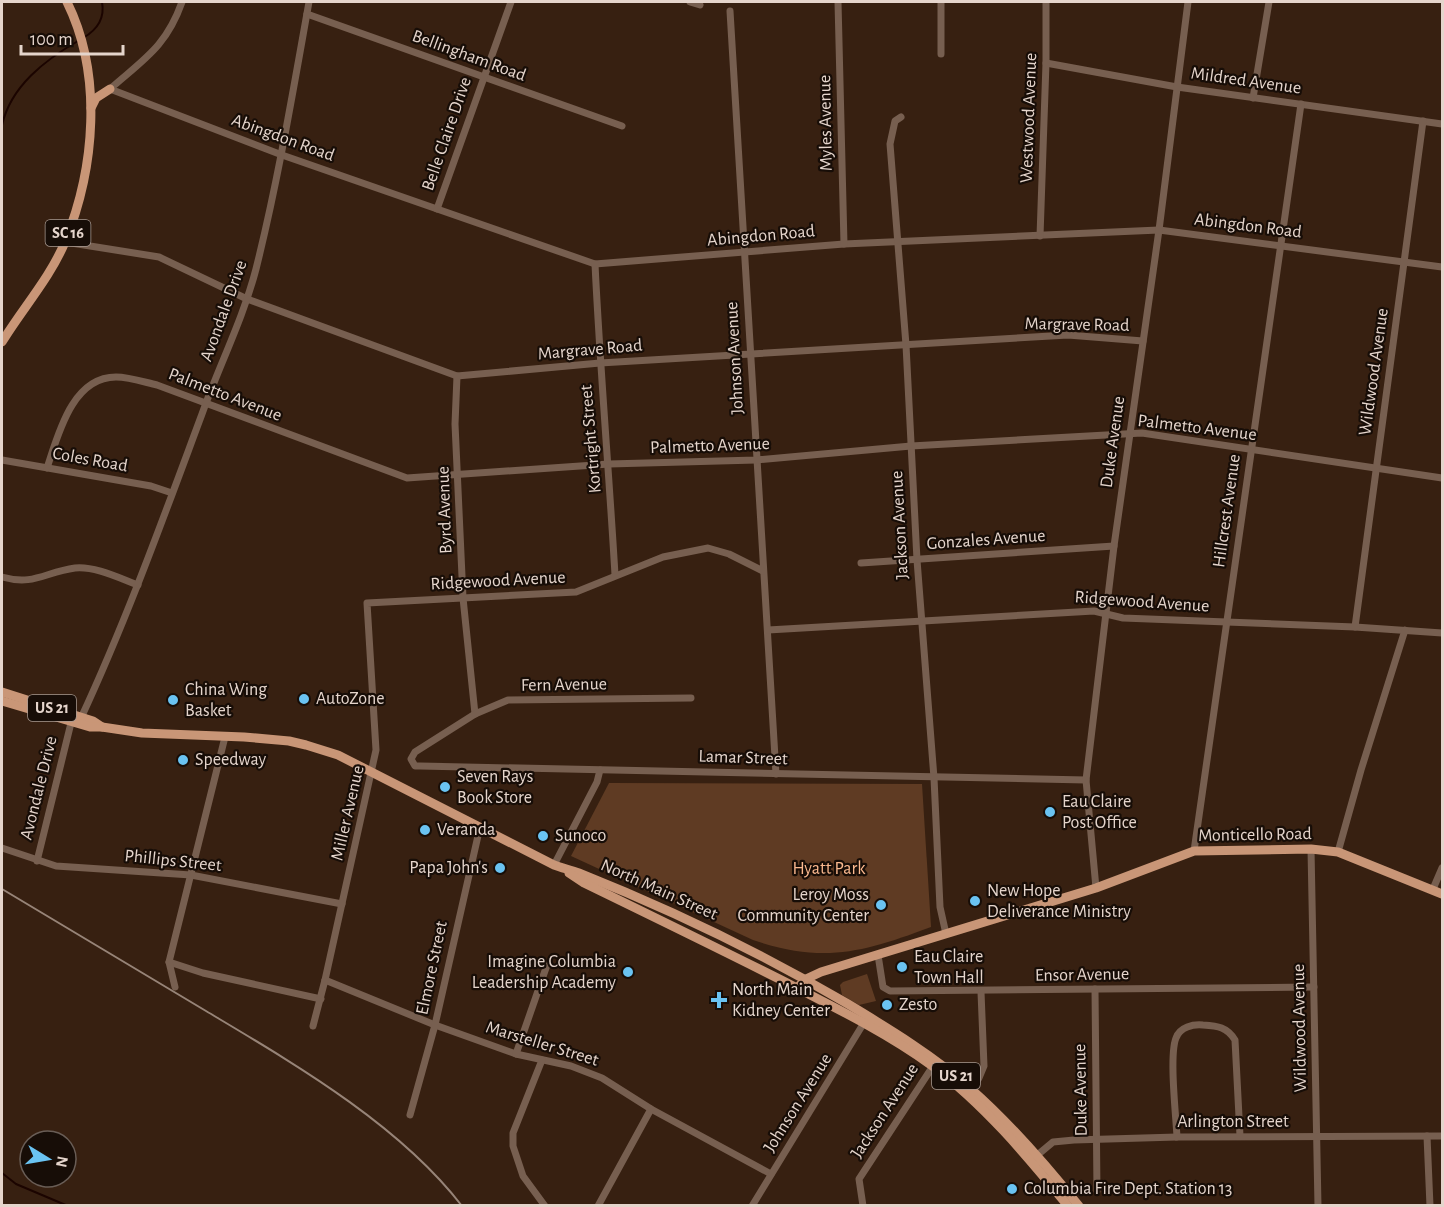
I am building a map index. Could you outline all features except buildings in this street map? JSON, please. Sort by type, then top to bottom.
[{"type":"main road","name":"SC 16","points":[[2,342],[65,242],[77,207],[86,168],[90,108],[88,76],[81,39],[67,2]]},
{"type":"main road","points":[[88,76],[97,84],[110,89]]},
{"type":"main road","points":[[90,108],[96,98],[110,89]]},
{"type":"main road","name":"North Main Street","points":[[2,692],[93,721],[102,727]]},
{"type":"main road","name":"North Main Street","points":[[2,701],[90,727],[142,733],[289,741],[338,755],[563,869],[584,883],[866,1020]]},
{"type":"main road","name":"Monticello Road","points":[[797,988],[806,979],[821,972],[1096,888],[1194,851],[1311,849],[1338,852],[1443,894]]},
{"type":"main road","name":"North Main Street","points":[[563,869],[577,872],[710,930],[806,979],[935,1064],[969,1093],[1034,1157],[1079,1206]]},
{"type":"main road","name":"North Main Street","points":[[1034,1157],[1068,1206]]},
{"type":"street","points":[[110,89],[157,48],[175,23],[182,2]]},
{"type":"street","name":"Avondale Drive","points":[[81,718],[138,585],[205,404],[247,299],[256,270],[282,155],[309,2]]},
{"type":"street","name":"Belle Claire Drive","points":[[436,208],[511,2]]},
{"type":"street","points":[[690,2],[700,5]]},
{"type":"street","name":"Myles Avenue","points":[[838,2],[844,244]]},
{"type":"street","points":[[941,2],[941,54]]},
{"type":"street","name":"Westwood Avenue","points":[[1040,236],[1046,2]]},
{"type":"street","name":"Duke Avenue","points":[[1096,888],[1086,780],[1105,613],[1159,230],[1188,2]]},
{"type":"street","points":[[1253,98],[1269,2]]},
{"type":"street","name":"Johnson Avenue","points":[[730,11],[776,774]]},
{"type":"street","name":"Bellingham Road","points":[[307,14],[622,126]]},
{"type":"street","name":"Mildred Avenue","points":[[1046,63],[1177,87],[1443,124]]},
{"type":"street","name":"Abingdon Road","points":[[110,89],[282,155],[595,264],[844,244],[1159,230],[1281,244],[1443,267]]},
{"type":"street","name":"Hillcrest Avenue","points":[[1194,851],[1301,104]]},
{"type":"street","name":"Jackson Avenue","points":[[901,117],[895,121],[890,144],[906,345],[917,560],[934,778],[940,907],[946,934]]},
{"type":"street","name":"Wildwood Avenue","points":[[1355,627],[1423,121]]},
{"type":"street","name":"Margrave Road","points":[[65,242],[159,257],[247,299],[457,376],[600,363],[1068,335],[1143,341]]},
{"type":"street","name":"Kortright Street","points":[[595,264],[615,575]]},
{"type":"street","name":"Byrd Avenue","points":[[457,376],[455,424],[463,598],[475,714]]},
{"type":"street","name":"Palmetto Avenue","points":[[47,468],[67,410],[91,383],[114,377],[157,385],[406,478],[609,464],[756,460],[911,447],[1142,433],[1443,478]]},
{"type":"street","name":"Coles Road","points":[[2,460],[151,486],[172,493]]},
{"type":"street","name":"Gonzales Avenue","points":[[861,563],[1114,546]]},
{"type":"street","name":"Ridgewood Avenue","points":[[367,603],[576,592],[663,557],[708,548],[729,554],[763,571]]},
{"type":"street","points":[[2,578],[17,582],[76,568],[98,571],[138,585]]},
{"type":"street","name":"Miller Avenue","points":[[313,1026],[326,980],[376,750],[367,603]]},
{"type":"street","name":"Ridgewood Avenue","points":[[768,630],[1094,611],[1122,618],[1355,627],[1443,633]]},
{"type":"street","points":[[1338,852],[1405,630]]},
{"type":"street","name":"Fern Avenue","points":[[415,752],[475,714],[508,700],[691,698]]},
{"type":"street","name":"Avondale Drive","points":[[37,861],[71,723]]},
{"type":"street","points":[[175,987],[169,962],[225,736]]},
{"type":"street","name":"Lamar Street","points":[[415,752],[411,759],[415,766],[1086,780]]},
{"type":"street","points":[[554,865],[597,782],[600,770]]},
{"type":"street","name":"Elmore Street","points":[[410,1115],[435,1025],[480,827]]},
{"type":"street","name":"Phillips Street","points":[[2,848],[37,861],[67,868],[191,875],[342,904]]},
{"type":"street","name":"Wildwood Avenue","points":[[1311,849],[1318,1206]]},
{"type":"street","points":[[1433,889],[1443,867]]},
{"type":"street","name":"Ensor Avenue","points":[[878,955],[883,987],[890,991],[981,992],[1314,987]]},
{"type":"street","points":[[169,962],[203,973],[321,999]]},
{"type":"street","points":[[516,1054],[547,965]]},
{"type":"street","name":"Marsteller Street","points":[[326,980],[435,1025],[516,1054],[571,1066],[602,1078],[651,1109],[771,1174]]},
{"type":"street","name":"Duke Avenue","points":[[1095,989],[1097,1191]]},
{"type":"street","points":[[969,1093],[984,1066],[981,992]]},
{"type":"street","name":"Johnson Avenue","points":[[752,1206],[866,1020]]},
{"type":"street","points":[[1177,1137],[1174,1054],[1176,1037],[1187,1026],[1197,1024],[1219,1026],[1229,1031],[1235,1040],[1240,1137]]},
{"type":"street","points":[[542,1060],[513,1132],[513,1146],[523,1176],[545,1206]]},
{"type":"street","name":"Jackson Avenue","points":[[863,1206],[859,1179],[935,1064]]},
{"type":"street","points":[[598,1206],[651,1109]]},
{"type":"street","points":[[1427,1136],[1430,1206]]},
{"type":"street","name":"Arlington Street","points":[[1034,1157],[1053,1142],[1097,1139],[1443,1136]]},
{"type":"green space","name":"Hyatt Park","points":[[609,783],[922,784],[931,927],[885,943],[843,952],[801,952],[753,940],[571,856]]},
{"type":"green space","points":[[867,974],[876,1001],[859,1005],[842,995],[840,985],[843,982]]},
{"type":"waterway","points":[[83,38],[99,23],[103,8],[102,2]]},
{"type":"waterway","points":[[2,125],[6,111],[21,86],[53,57],[78,41]]},
{"type":"waterway","points":[[2,1173],[16,1184],[68,1206]]},
{"type":"railway","points":[[2,889],[274,1052],[343,1097],[408,1148],[462,1206]]},
{"type":"place","name":"AutoZone","points":[[304,699]]},
{"type":"place","name":"China Wing Basket","points":[[173,700]]},
{"type":"place","name":"Speedway","points":[[183,760]]},
{"type":"place","name":"Seven Rays Book Store","points":[[445,787]]},
{"type":"place","name":"Eau Claire Post Office","points":[[1050,812]]},
{"type":"place","name":"Veranda","points":[[425,830]]},
{"type":"place","name":"Sunoco","points":[[543,836]]},
{"type":"place","name":"Papa John's","points":[[500,868]]},
{"type":"place","name":"New Hope Deliverance Ministry","points":[[975,901]]},
{"type":"place","name":"Leroy Moss Community Center","points":[[881,905]]},
{"type":"place","name":"Eau Claire Town Hall","points":[[902,967]]},
{"type":"place","name":"Imagine Columbia Leadership Academy","points":[[628,972]]},
{"type":"place","name":"North Main Kidney Center","points":[[719,1000]]},
{"type":"place","name":"Zesto","points":[[887,1005]]},
{"type":"place","name":"Columbia Fire Dept. Station 13","points":[[1012,1189]]}]
